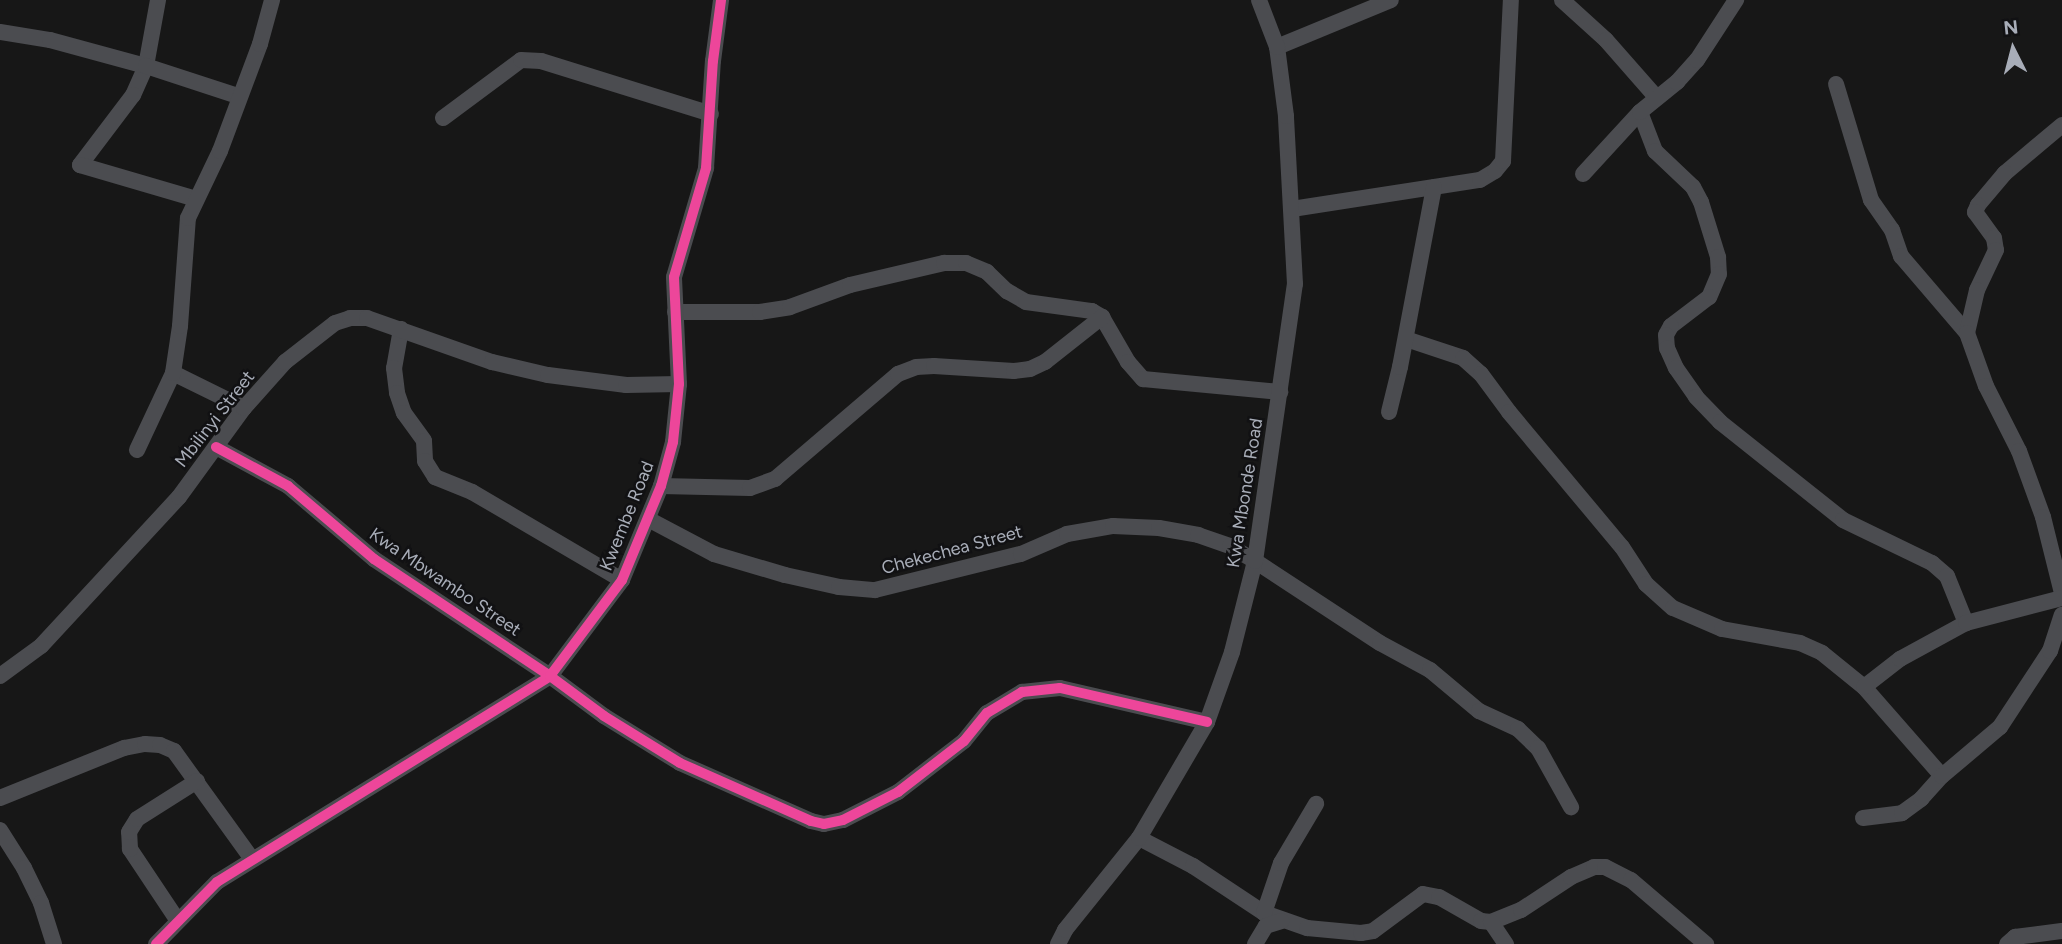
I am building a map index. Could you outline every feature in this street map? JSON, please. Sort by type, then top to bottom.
[{"type":"street","points":[[158,0],[146,66],[133,95],[80,165],[196,199]]},
{"type":"street","points":[[137,450],[173,373],[180,326],[188,218],[220,151],[238,96],[260,44],[272,0]]},
{"type":"street","name":"Kwembe Road","points":[[156,944],[217,882],[551,676],[622,580],[661,486],[673,442],[679,384],[674,277],[706,168],[712,114],[713,61],[721,0]]},
{"type":"street","name":"Kwa Mbonde Road","points":[[1058,944],[1088,899],[1139,838],[1207,722],[1232,652],[1255,561],[1295,284],[1286,116],[1277,47],[1259,0]]},
{"type":"street","points":[[1277,47],[1391,0]]},
{"type":"street","points":[[1292,209],[1480,180],[1495,171],[1503,161],[1511,0]]},
{"type":"street","points":[[1562,0],[1606,40],[1657,98]]},
{"type":"street","points":[[1583,174],[1640,112],[1697,60],[1736,0]]},
{"type":"street","points":[[0,32],[50,40],[146,66],[238,96]]},
{"type":"street","points":[[443,118],[521,60],[541,61],[712,114]]},
{"type":"street","points":[[1836,84],[1871,200],[1892,230],[1901,256],[1966,333],[1986,386],[2019,451],[2043,517],[2062,595],[1966,623],[1900,659],[1864,687]]},
{"type":"street","points":[[1640,112],[1655,151],[1697,195],[1718,257],[1719,274],[1709,297],[1671,326],[1666,335],[1667,348],[1676,368],[1696,397],[1720,422],[1843,520],[1932,563],[1947,576],[1966,623]]},
{"type":"street","points":[[1966,333],[1977,290],[1997,250],[1994,238],[1975,212],[1978,205],[2005,173],[2062,125]]},
{"type":"street","points":[[1389,412],[1406,339],[1434,187]]},
{"type":"street","points":[[675,312],[760,312],[790,307],[863,282],[944,263],[966,263],[987,272],[1007,291],[1026,302],[1092,311],[1102,317],[1128,362],[1143,379],[1280,392]]},
{"type":"street","points":[[661,486],[750,488],[775,479],[898,374],[916,367],[934,366],[1014,371],[1030,369],[1045,362],[1102,317]]},
{"type":"street","name":"Mbilinyi Street","points":[[0,676],[41,646],[179,497],[244,408],[285,362],[335,323],[350,318],[368,318],[492,362],[548,375],[626,384],[679,384]]},
{"type":"street","points":[[401,329],[394,369],[397,393],[404,413],[424,440],[425,461],[435,477],[472,492],[622,580]]},
{"type":"street","points":[[1406,339],[1463,359],[1481,374],[1508,412],[1622,547],[1646,584],[1673,608],[1722,629],[1800,643],[1822,653],[1864,687],[1942,776]]},
{"type":"street","points":[[173,373],[244,408]]},
{"type":"street","name":"Kwa Mbwambo Street","points":[[216,446],[288,486],[374,559],[551,676],[604,716],[680,763],[811,821],[824,824],[843,820],[898,792],[964,741],[987,713],[1021,692],[1060,688],[1207,722]]},
{"type":"street","name":"Chekechea Street","points":[[648,519],[714,554],[785,575],[874,590],[1021,554],[1067,534],[1114,526],[1159,528],[1198,535],[1230,546],[1255,561],[1380,643],[1430,670],[1489,717],[1518,729],[1538,748],[1571,807]]},
{"type":"street","points":[[1863,818],[1902,813],[2000,727],[2050,651],[2062,615]]},
{"type":"street","points":[[0,798],[124,748],[145,744],[160,745],[174,751],[252,859]]},
{"type":"street","points":[[178,922],[130,849],[128,832],[137,819],[197,781]]},
{"type":"street","points":[[1264,913],[1281,863],[1317,804]]},
{"type":"street","points":[[0,830],[30,880],[54,944]]},
{"type":"street","points":[[1139,838],[1194,866],[1264,913],[1307,928],[1361,933],[1373,931],[1423,894],[1439,897],[1481,921],[1491,922],[1521,910],[1571,877],[1594,867],[1605,867],[1631,880],[1706,944]]},
{"type":"street","points":[[1255,944],[1266,926],[1281,921]]},
{"type":"street","points":[[1491,922],[1506,944]]},
{"type":"street","points":[[1300,944],[1307,928]]},
{"type":"street","points":[[2007,944],[2015,937],[2062,931]]},
{"type":"cycle path","points":[[156,944],[217,882],[550,676],[622,580],[661,486],[673,442],[679,384],[674,277],[706,168],[713,61],[721,0]]},
{"type":"cycle path","points":[[216,447],[288,486],[374,559],[550,676],[604,716],[680,763],[811,821],[824,824],[843,820],[898,792],[964,741],[987,713],[1022,692],[1060,688],[1207,722]]}]
